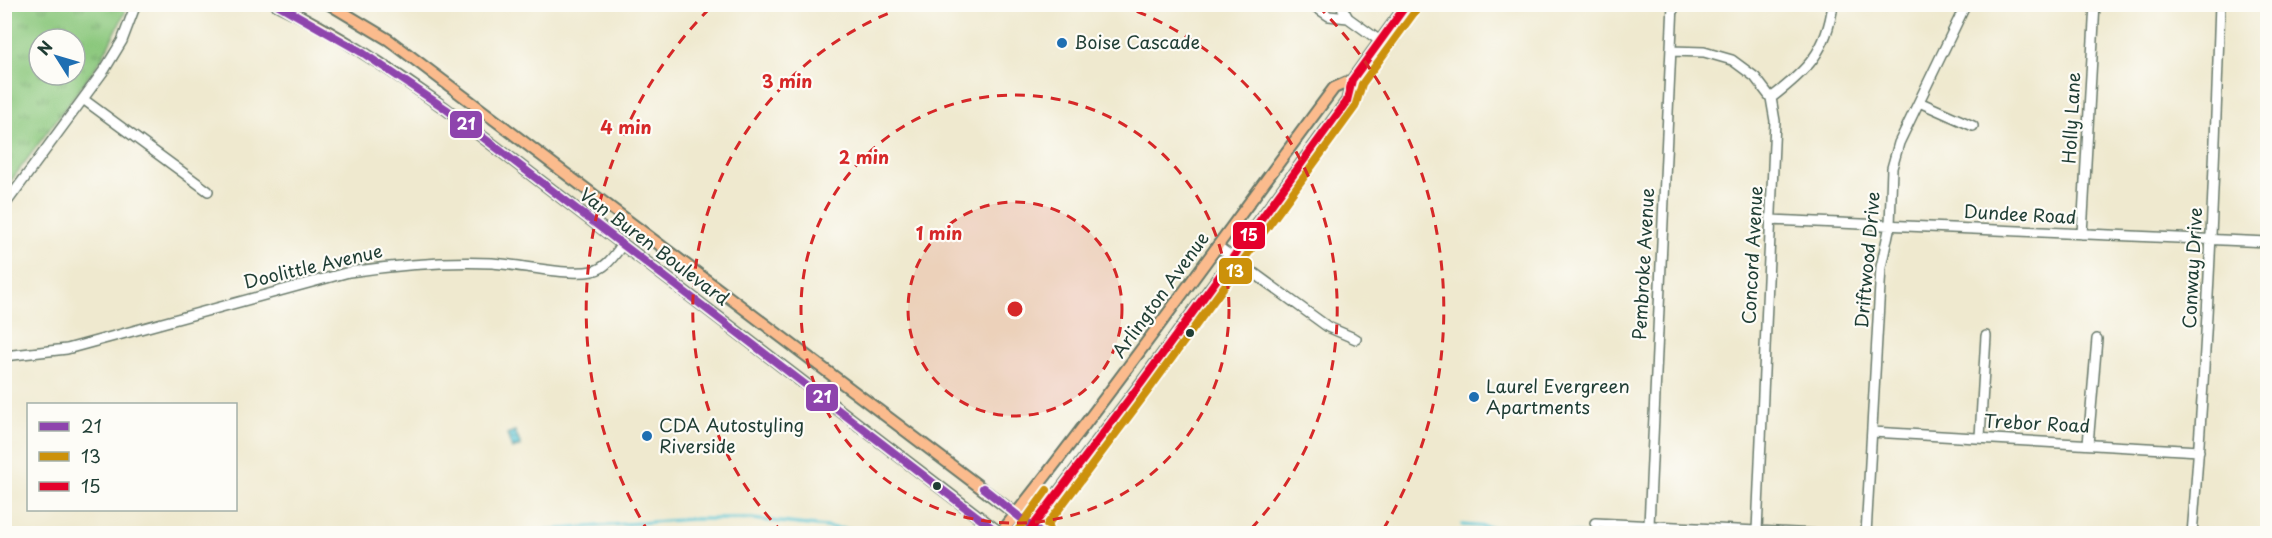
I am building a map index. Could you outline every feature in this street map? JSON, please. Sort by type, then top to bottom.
[{"type":"main road","name":"Van Buren Boulevard","points":[[276,4],[339,36],[374,58],[623,244],[1000,533]]},
{"type":"main road","name":"Van Buren Boulevard","points":[[329,4],[389,40],[1016,513],[1030,530],[1042,534]]},
{"type":"main road","name":"Arlington Avenue","points":[[1030,530],[1347,101],[1352,80],[1407,4]]},
{"type":"main road","name":"Arlington Avenue","points":[[1000,533],[1128,370],[1216,246],[1334,88],[1352,80]]},
{"type":"street","points":[[4,206],[121,43],[136,4]]},
{"type":"street","points":[[1311,4],[1329,16],[1348,18]]},
{"type":"street","points":[[1340,4],[1348,18],[1380,41]]},
{"type":"street","name":"Pembroke Avenue","points":[[1649,525],[1673,4]]},
{"type":"street","points":[[1671,51],[1704,52],[1732,60],[1755,77],[1771,98],[1801,75],[1817,53],[1830,23],[1833,4]]},
{"type":"street","name":"Driftwood Drive","points":[[1866,534],[1881,267],[1890,225],[1892,168],[1899,143],[1966,4]]},
{"type":"street","name":"Holly Lane","points":[[2082,234],[2095,4]]},
{"type":"street","name":"Conway Drive","points":[[2192,534],[2211,240],[2220,4]]},
{"type":"street","name":"Concord Avenue","points":[[1757,531],[1775,121],[1771,98]]},
{"type":"street","points":[[83,99],[208,191]]},
{"type":"street","points":[[1919,102],[1973,126]]},
{"type":"street","name":"Dundee Road","points":[[1771,220],[2268,242]]},
{"type":"street","name":"Doolittle Avenue","points":[[4,356],[67,349],[340,274],[392,266],[435,262],[481,263],[595,271],[606,265],[623,244]]},
{"type":"street","points":[[1216,246],[1328,327],[1356,339]]},
{"type":"street","points":[[1980,437],[1986,336]]},
{"type":"street","points":[[2088,444],[2097,339]]},
{"type":"street","name":"Trebor Road","points":[[1872,432],[2199,451]]},
{"type":"street","points":[[1595,523],[1816,534]]},
{"type":"green space","points":[[5,4],[126,5],[125,13],[101,60],[87,79],[87,27],[27,27],[27,87],[81,87],[5,189]]},
{"type":"water","points":[[515,431],[521,446],[512,449],[507,434]]},
{"type":"waterway","points":[[532,534],[547,530],[691,519],[752,519],[863,531]]},
{"type":"waterway","points":[[1462,525],[1582,534]]},
{"type":"waterway","points":[[551,531],[561,534]]},
{"type":"transit line","name":"21","points":[[277,4],[363,53],[446,109],[1000,534]]},
{"type":"transit line","name":"15","points":[[1027,534],[1142,382],[1347,101],[1352,80],[1407,4]]},
{"type":"transit line","name":"13","points":[[1049,526],[1047,525],[1355,107],[1362,84],[1416,10]]},
{"type":"transit line","name":"21","points":[[983,488],[1041,534]]},
{"type":"transit line","name":"13","points":[[1015,534],[1047,490]]},
{"type":"place","name":"Boise Cascade","points":[[1062,43]]},
{"type":"place","name":"Laurel Evergreen Apartments","points":[[1474,397]]},
{"type":"place","name":"CDA Autostyling Riverside","points":[[647,436]]}]
